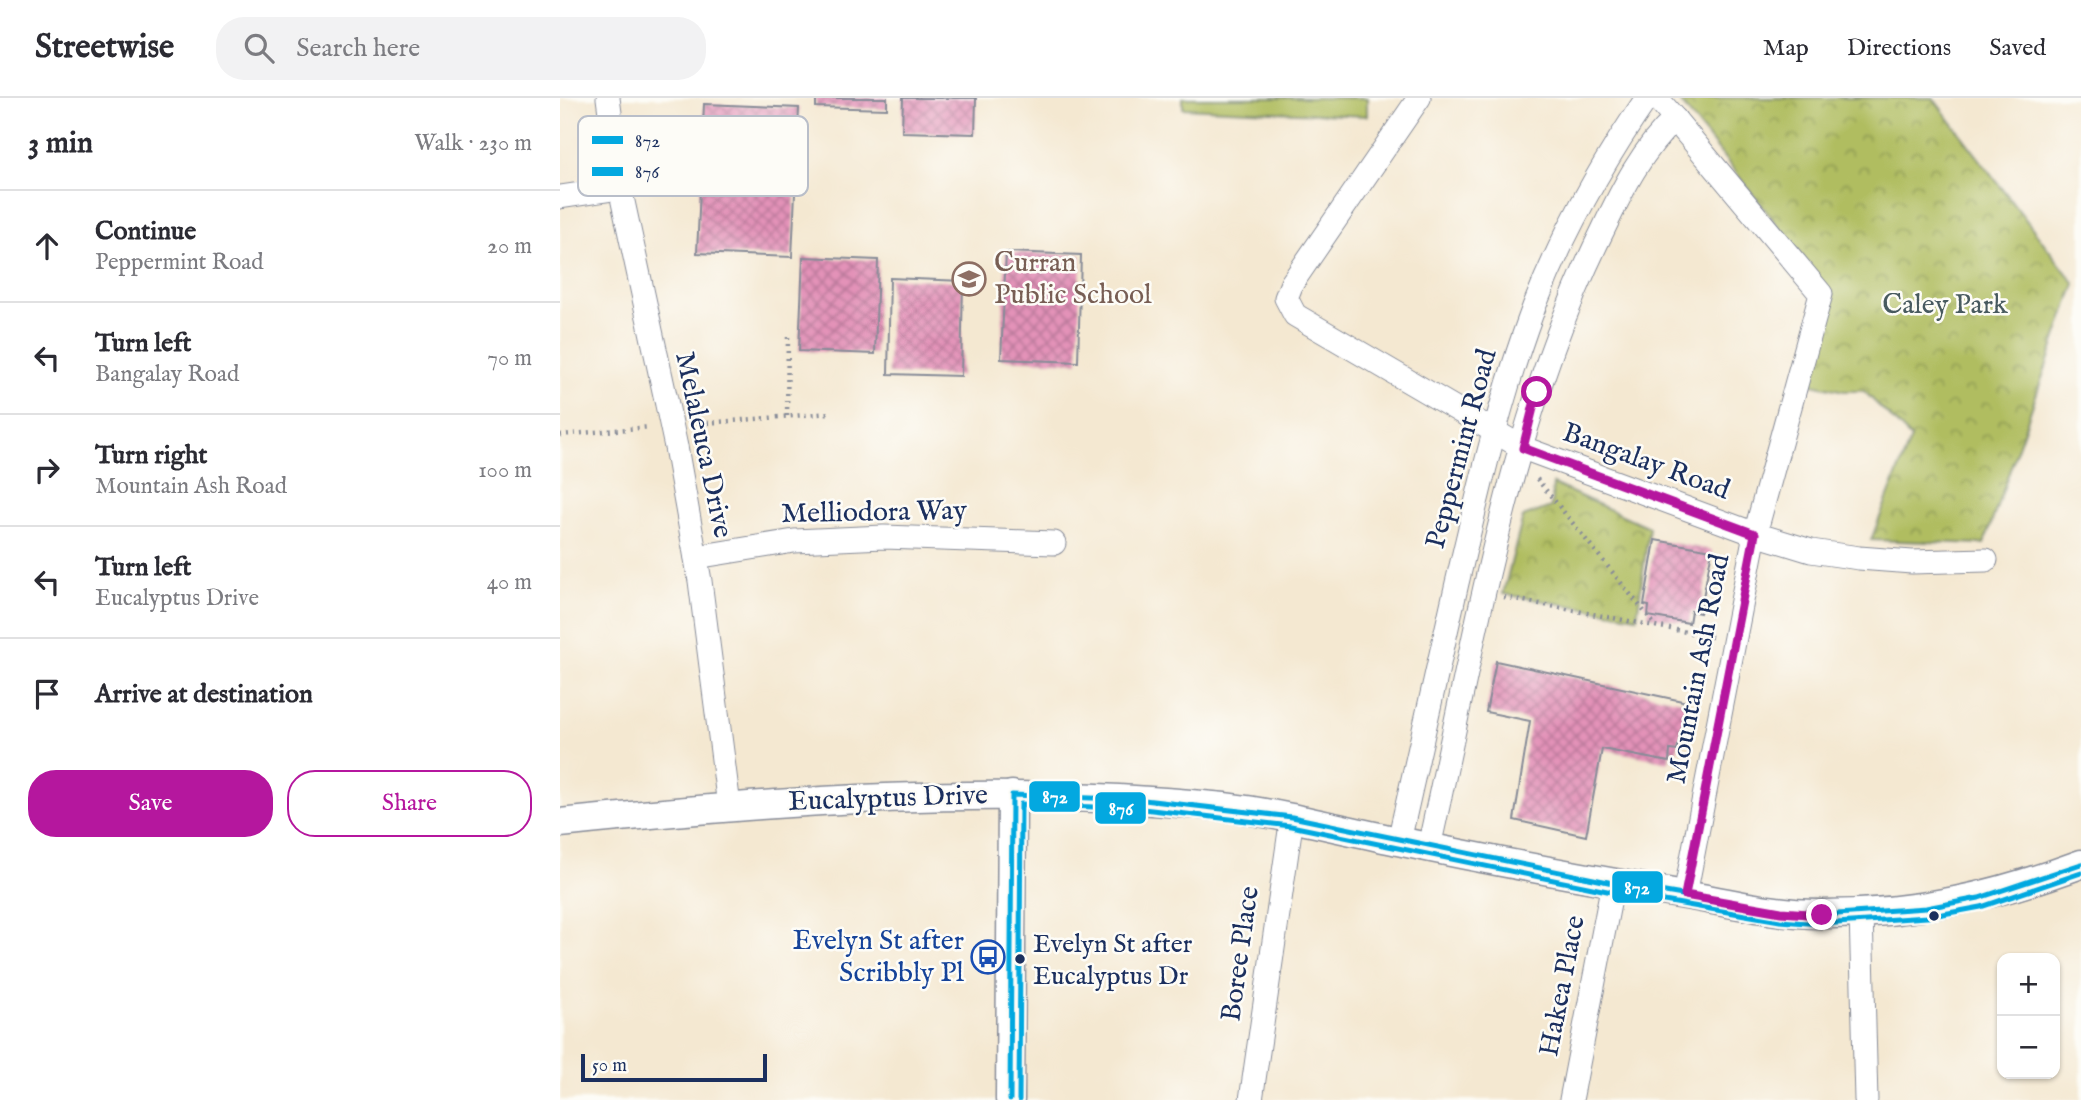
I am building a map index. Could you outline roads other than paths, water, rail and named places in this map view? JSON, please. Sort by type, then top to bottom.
[{"type":"street","name":"Melaleuca Drive","points":[[608,98],[610,116]]},
{"type":"street","name":"Bangalay Road","points":[[1419,98],[1300,272],[1286,298],[1295,316],[1523,448],[1755,534],[1811,551],[1859,558],[1912,562],[1986,560]]},
{"type":"street","name":"Peppermint Road","points":[[1399,841],[1494,431],[1535,304],[1571,224],[1611,150],[1647,98]]},
{"type":"street","points":[[1657,98],[1675,119]]},
{"type":"street","name":"Peppermint Road","points":[[1429,847],[1509,492],[1553,344],[1591,253],[1640,160],[1657,135],[1675,119]]},
{"type":"street","name":"Mountain Ash Road","points":[[1675,119],[1821,294],[1755,534],[1685,895]]},
{"type":"street","points":[[560,197],[578,194]]},
{"type":"street","name":"Melaleuca Drive","points":[[622,196],[676,447],[696,557],[729,806]]},
{"type":"street","name":"Melliodora Way","points":[[696,557],[794,541],[884,537],[1054,544]]},
{"type":"street","points":[[1010,1100],[1021,794]]},
{"type":"street","points":[[1021,794],[1028,1100]]},
{"type":"street","name":"Eucalyptus Drive","points":[[560,823],[729,806],[1021,794],[1144,800],[1292,817],[1613,883],[1781,912],[1861,913],[1926,908],[1979,898],[2081,864]]},
{"type":"street","name":"Boree Place","points":[[1251,1100],[1292,817]]},
{"type":"street","name":"Hakea Place","points":[[1570,1100],[1613,883]]},
{"type":"street","points":[[1861,913],[1866,1100]]},
{"type":"place","name":"Curran Public School","points":[[969,279]]},
{"type":"place","name":"Evelyn St after Scribbly Pl","points":[[988,957]]},
{"type":"place","name":"Evelyn St after Eucalyptus Dr","points":[[1020,959]]},
{"type":"park label","name":"Caley Park","points":[[1945,305]]}]
